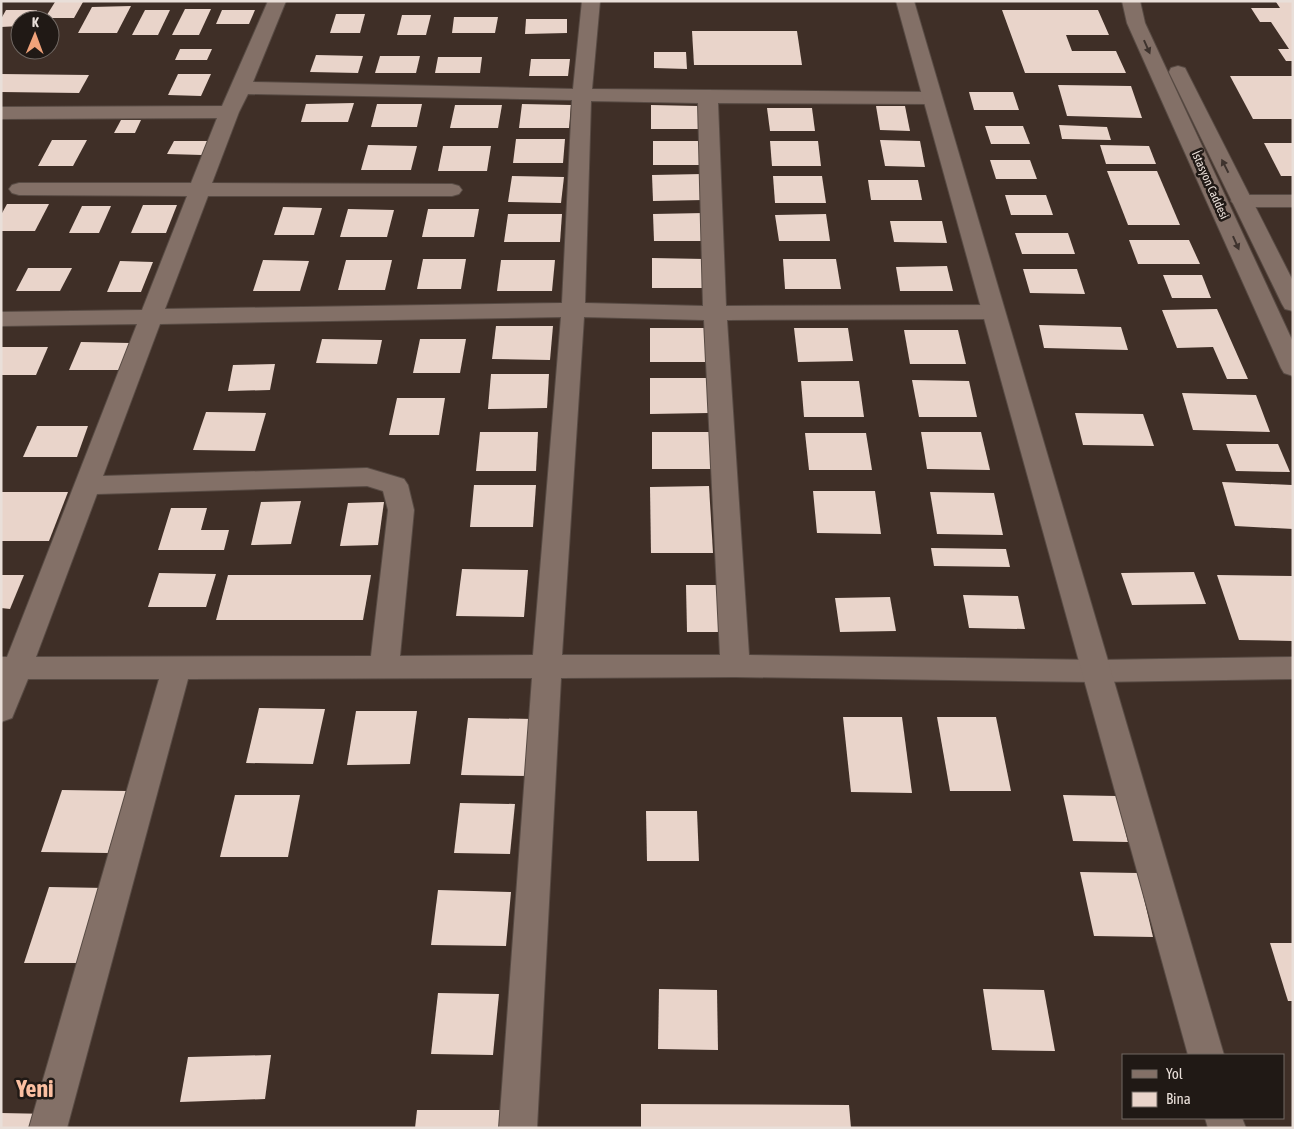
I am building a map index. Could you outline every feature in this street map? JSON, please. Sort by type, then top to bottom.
[{"type":"street","points":[[1,710],[9,668],[86,485],[229,112],[277,1]]},
{"type":"street","points":[[518,1128],[547,668],[573,310],[582,94],[591,1]]},
{"type":"street","points":[[905,1],[931,98],[1206,1054]]},
{"type":"street","name":"İstasyon Caddesi","points":[[1131,1],[1136,23],[1293,368]]},
{"type":"street","points":[[1138,1],[1154,24],[1293,304]]},
{"type":"street","points":[[241,88],[708,97],[931,98]]},
{"type":"street","points":[[708,97],[715,313],[734,666]]},
{"type":"street","points":[[1,113],[229,112]]},
{"type":"street","points":[[19,189],[452,190]]},
{"type":"street","points":[[1242,201],[1293,201]]},
{"type":"street","points":[[1,320],[573,310],[715,313],[993,312]]},
{"type":"street","points":[[86,485],[367,477],[395,485],[401,510],[384,668]]},
{"type":"street","points":[[9,668],[734,666],[1097,671],[1293,668]]},
{"type":"street","points":[[48,1128],[177,667]]},
{"type":"building","points":[[1293,1],[1293,61],[1286,61],[1278,49],[1289,49],[1271,22],[1260,22],[1251,8],[1280,8],[1276,2]]},
{"type":"building","points":[[55,2],[83,2],[74,18],[60,18],[60,10],[50,10]]},
{"type":"building","points":[[131,6],[117,33],[78,33],[92,7]]},
{"type":"building","points":[[185,9],[211,9],[199,35],[172,35]]},
{"type":"building","points":[[6,10],[10,10],[10,27],[1,27],[1,19]]},
{"type":"building","points":[[145,10],[170,10],[158,35],[132,35]]},
{"type":"building","points":[[222,10],[255,10],[249,24],[216,24]]},
{"type":"building","points":[[1002,10],[1098,10],[1109,35],[1066,35],[1072,51],[1116,51],[1126,73],[1025,73]]},
{"type":"building","points":[[336,14],[365,14],[360,33],[330,33]]},
{"type":"building","points":[[402,15],[431,15],[426,35],[397,35]]},
{"type":"building","points":[[454,17],[498,17],[495,33],[452,33]]},
{"type":"building","points":[[526,19],[567,19],[567,33],[525,34]]},
{"type":"building","points":[[692,31],[797,31],[802,65],[694,65]]},
{"type":"building","points":[[180,49],[212,49],[207,60],[175,60]]},
{"type":"building","points":[[654,52],[686,52],[687,69],[654,68]]},
{"type":"building","points":[[316,55],[363,56],[358,73],[310,72]]},
{"type":"building","points":[[380,56],[420,56],[416,73],[375,73]]},
{"type":"building","points":[[438,57],[482,57],[480,73],[435,73]]},
{"type":"building","points":[[531,59],[570,59],[568,76],[529,76]]},
{"type":"building","points":[[1,74],[89,75],[79,93],[1,92]]},
{"type":"building","points":[[178,74],[211,74],[201,96],[168,95]]},
{"type":"building","points":[[1230,76],[1293,76],[1293,119],[1253,119]]},
{"type":"building","points":[[1058,85],[1131,86],[1142,118],[1067,116]]},
{"type":"building","points":[[969,92],[1013,92],[1019,110],[974,110]]},
{"type":"building","points":[[354,103],[348,122],[301,122],[306,104]]},
{"type":"building","points":[[377,104],[422,104],[417,127],[371,127]]},
{"type":"building","points":[[522,104],[571,105],[569,128],[519,128]]},
{"type":"building","points":[[455,105],[502,105],[498,128],[450,128]]},
{"type":"building","points":[[651,105],[698,106],[698,129],[651,129]]},
{"type":"building","points":[[876,106],[905,106],[910,131],[880,130]]},
{"type":"building","points":[[767,108],[812,108],[815,131],[770,131]]},
{"type":"building","points":[[121,120],[141,120],[135,133],[114,133]]},
{"type":"building","points":[[1059,125],[1107,127],[1111,140],[1062,139]]},
{"type":"building","points":[[985,126],[1023,126],[1030,144],[991,144]]},
{"type":"building","points":[[516,139],[565,139],[563,163],[513,163]]},
{"type":"building","points":[[52,140],[87,140],[73,166],[38,166]]},
{"type":"building","points":[[880,140],[920,141],[925,167],[885,166]]},
{"type":"building","points":[[174,141],[208,141],[202,155],[167,154]]},
{"type":"building","points":[[653,141],[702,141],[703,165],[653,165]]},
{"type":"building","points":[[770,141],[818,141],[821,166],[772,166]]},
{"type":"building","points":[[1264,143],[1293,143],[1293,176],[1281,176]]},
{"type":"building","points":[[368,145],[417,146],[411,170],[361,170]]},
{"type":"building","points":[[1100,145],[1149,146],[1156,164],[1106,164]]},
{"type":"building","points":[[443,146],[491,146],[487,171],[438,171]]},
{"type":"building","points":[[990,160],[1030,160],[1037,179],[996,179]]},
{"type":"building","points":[[1107,171],[1157,171],[1180,225],[1128,225]]},
{"type":"building","points":[[702,174],[704,200],[653,201],[652,175]]},
{"type":"building","points":[[512,176],[564,177],[561,203],[508,202]]},
{"type":"building","points":[[773,176],[822,176],[826,203],[775,203]]},
{"type":"building","points":[[868,180],[918,180],[922,200],[871,200]]},
{"type":"building","points":[[1005,195],[1046,195],[1053,215],[1011,215]]},
{"type":"building","points":[[7,204],[49,204],[35,231],[1,231],[1,215]]},
{"type":"building","points":[[143,205],[177,205],[166,233],[131,233]]},
{"type":"building","points":[[82,206],[111,206],[99,233],[69,233]]},
{"type":"building","points":[[283,207],[322,208],[314,235],[274,235]]},
{"type":"building","points":[[348,209],[394,210],[387,237],[340,237]]},
{"type":"building","points":[[428,209],[479,209],[474,237],[422,237]]},
{"type":"building","points":[[704,213],[705,241],[654,241],[653,214]]},
{"type":"building","points":[[508,214],[562,214],[560,242],[504,242]]},
{"type":"building","points":[[826,214],[830,241],[779,241],[775,215]]},
{"type":"building","points":[[890,221],[942,221],[947,243],[894,242]]},
{"type":"building","points":[[1015,233],[1068,233],[1075,254],[1022,254]]},
{"type":"building","points":[[1129,240],[1189,240],[1200,264],[1138,264]]},
{"type":"building","points":[[652,258],[705,259],[707,288],[652,288]]},
{"type":"building","points":[[423,259],[466,259],[461,289],[417,289]]},
{"type":"building","points":[[783,259],[836,259],[841,289],[785,289]]},
{"type":"building","points":[[263,260],[309,261],[300,291],[253,291]]},
{"type":"building","points":[[346,260],[392,260],[385,290],[338,290]]},
{"type":"building","points":[[501,260],[555,260],[552,291],[497,291]]},
{"type":"building","points":[[120,261],[153,262],[141,292],[107,292]]},
{"type":"building","points":[[947,266],[953,291],[900,291],[896,267]]},
{"type":"building","points":[[28,268],[72,268],[60,291],[16,291]]},
{"type":"building","points":[[1023,269],[1077,269],[1085,294],[1030,293]]},
{"type":"building","points":[[1163,275],[1202,275],[1211,298],[1172,298]]},
{"type":"building","points":[[1217,309],[1248,379],[1227,379],[1213,347],[1177,348],[1162,310]]},
{"type":"building","points":[[1039,325],[1121,327],[1128,350],[1044,348]]},
{"type":"building","points":[[496,326],[553,326],[550,360],[492,359]]},
{"type":"building","points":[[650,328],[706,328],[708,362],[650,362]]},
{"type":"building","points":[[794,328],[848,328],[853,361],[798,362]]},
{"type":"building","points":[[904,330],[958,330],[966,364],[910,364]]},
{"type":"building","points":[[322,339],[382,340],[377,364],[316,363]]},
{"type":"building","points":[[420,339],[466,339],[460,373],[413,373]]},
{"type":"building","points":[[81,342],[130,343],[119,370],[69,370]]},
{"type":"building","points":[[1,347],[48,347],[36,375],[1,375]]},
{"type":"building","points":[[275,364],[270,390],[228,391],[233,365]]},
{"type":"building","points":[[491,374],[549,374],[547,408],[488,409]]},
{"type":"building","points":[[650,378],[708,378],[709,413],[650,414]]},
{"type":"building","points":[[912,380],[969,381],[977,417],[919,417]]},
{"type":"building","points":[[801,381],[859,381],[864,417],[804,417]]},
{"type":"building","points":[[1182,393],[1256,395],[1270,432],[1193,430]]},
{"type":"building","points":[[397,398],[445,398],[439,435],[389,435]]},
{"type":"building","points":[[206,412],[266,413],[255,451],[193,450]]},
{"type":"building","points":[[1075,413],[1143,414],[1154,446],[1083,445]]},
{"type":"building","points":[[37,426],[88,426],[77,457],[23,457]]},
{"type":"building","points":[[480,432],[538,432],[536,471],[476,471]]},
{"type":"building","points":[[652,432],[713,432],[715,469],[652,469]]},
{"type":"building","points":[[921,432],[981,432],[990,470],[927,469]]},
{"type":"building","points":[[805,433],[866,433],[872,470],[809,470]]},
{"type":"building","points":[[1226,444],[1278,444],[1290,472],[1236,471]]},
{"type":"building","points":[[1222,482],[1292,485],[1293,529],[1235,526]]},
{"type":"building","points":[[474,485],[536,485],[533,527],[470,527]]},
{"type":"building","points":[[709,486],[713,553],[651,553],[650,487]]},
{"type":"building","points":[[813,491],[875,491],[881,534],[817,533]]},
{"type":"building","points":[[1,492],[68,492],[49,541],[1,541]]},
{"type":"building","points":[[930,492],[994,493],[1003,535],[937,534]]},
{"type":"building","points":[[301,501],[291,544],[251,545],[261,502]]},
{"type":"building","points":[[384,502],[378,545],[340,546],[348,503]]},
{"type":"building","points":[[171,508],[207,508],[201,530],[229,530],[224,550],[158,550]]},
{"type":"building","points":[[931,548],[1006,549],[1010,567],[934,566]]},
{"type":"building","points":[[462,569],[528,570],[524,617],[456,616]]},
{"type":"building","points":[[1194,572],[1206,604],[1132,605],[1121,573]]},
{"type":"building","points":[[159,573],[216,574],[206,607],[148,607]]},
{"type":"building","points":[[1,575],[24,575],[10,609],[1,608]]},
{"type":"building","points":[[228,575],[371,575],[363,620],[216,620]]},
{"type":"building","points":[[1217,575],[1293,576],[1293,641],[1239,640]]},
{"type":"building","points":[[686,585],[718,585],[721,632],[687,632]]},
{"type":"building","points":[[963,595],[1018,596],[1025,629],[969,628]]},
{"type":"building","points":[[890,597],[896,631],[840,632],[835,598]]},
{"type":"building","points":[[259,708],[325,709],[313,764],[246,763]]},
{"type":"building","points":[[356,711],[417,711],[410,764],[347,765]]},
{"type":"building","points":[[843,717],[902,717],[912,793],[851,792]]},
{"type":"building","points":[[937,717],[996,717],[1011,791],[950,791]]},
{"type":"building","points":[[468,718],[534,719],[529,776],[461,775]]},
{"type":"building","points":[[62,790],[127,791],[108,853],[41,852]]},
{"type":"building","points":[[235,795],[300,795],[288,857],[220,857]]},
{"type":"building","points":[[1063,795],[1117,796],[1128,842],[1073,841]]},
{"type":"building","points":[[460,803],[515,804],[510,854],[454,853]]},
{"type":"building","points":[[646,811],[697,811],[699,861],[647,861]]},
{"type":"building","points":[[1080,872],[1138,873],[1153,937],[1094,936]]},
{"type":"building","points":[[49,887],[106,888],[83,963],[24,963]]},
{"type":"building","points":[[438,890],[511,892],[506,946],[431,945]]},
{"type":"building","points":[[1270,943],[1293,943],[1293,1001],[1288,1001]]},
{"type":"building","points":[[659,989],[717,990],[718,1050],[658,1049]]},
{"type":"building","points":[[983,989],[1044,990],[1055,1051],[992,1050]]},
{"type":"building","points":[[438,993],[499,994],[493,1055],[431,1054]]},
{"type":"building","points":[[271,1055],[265,1099],[180,1102],[188,1057]]},
{"type":"building","points":[[641,1104],[849,1105],[851,1128],[641,1128]]},
{"type":"building","points":[[417,1110],[500,1110],[499,1128],[415,1128]]},
{"type":"building","points":[[1,1113],[51,1114],[47,1128],[1,1128]]},
{"type":"district","name":"Yeni","points":[[35,1089]]}]
